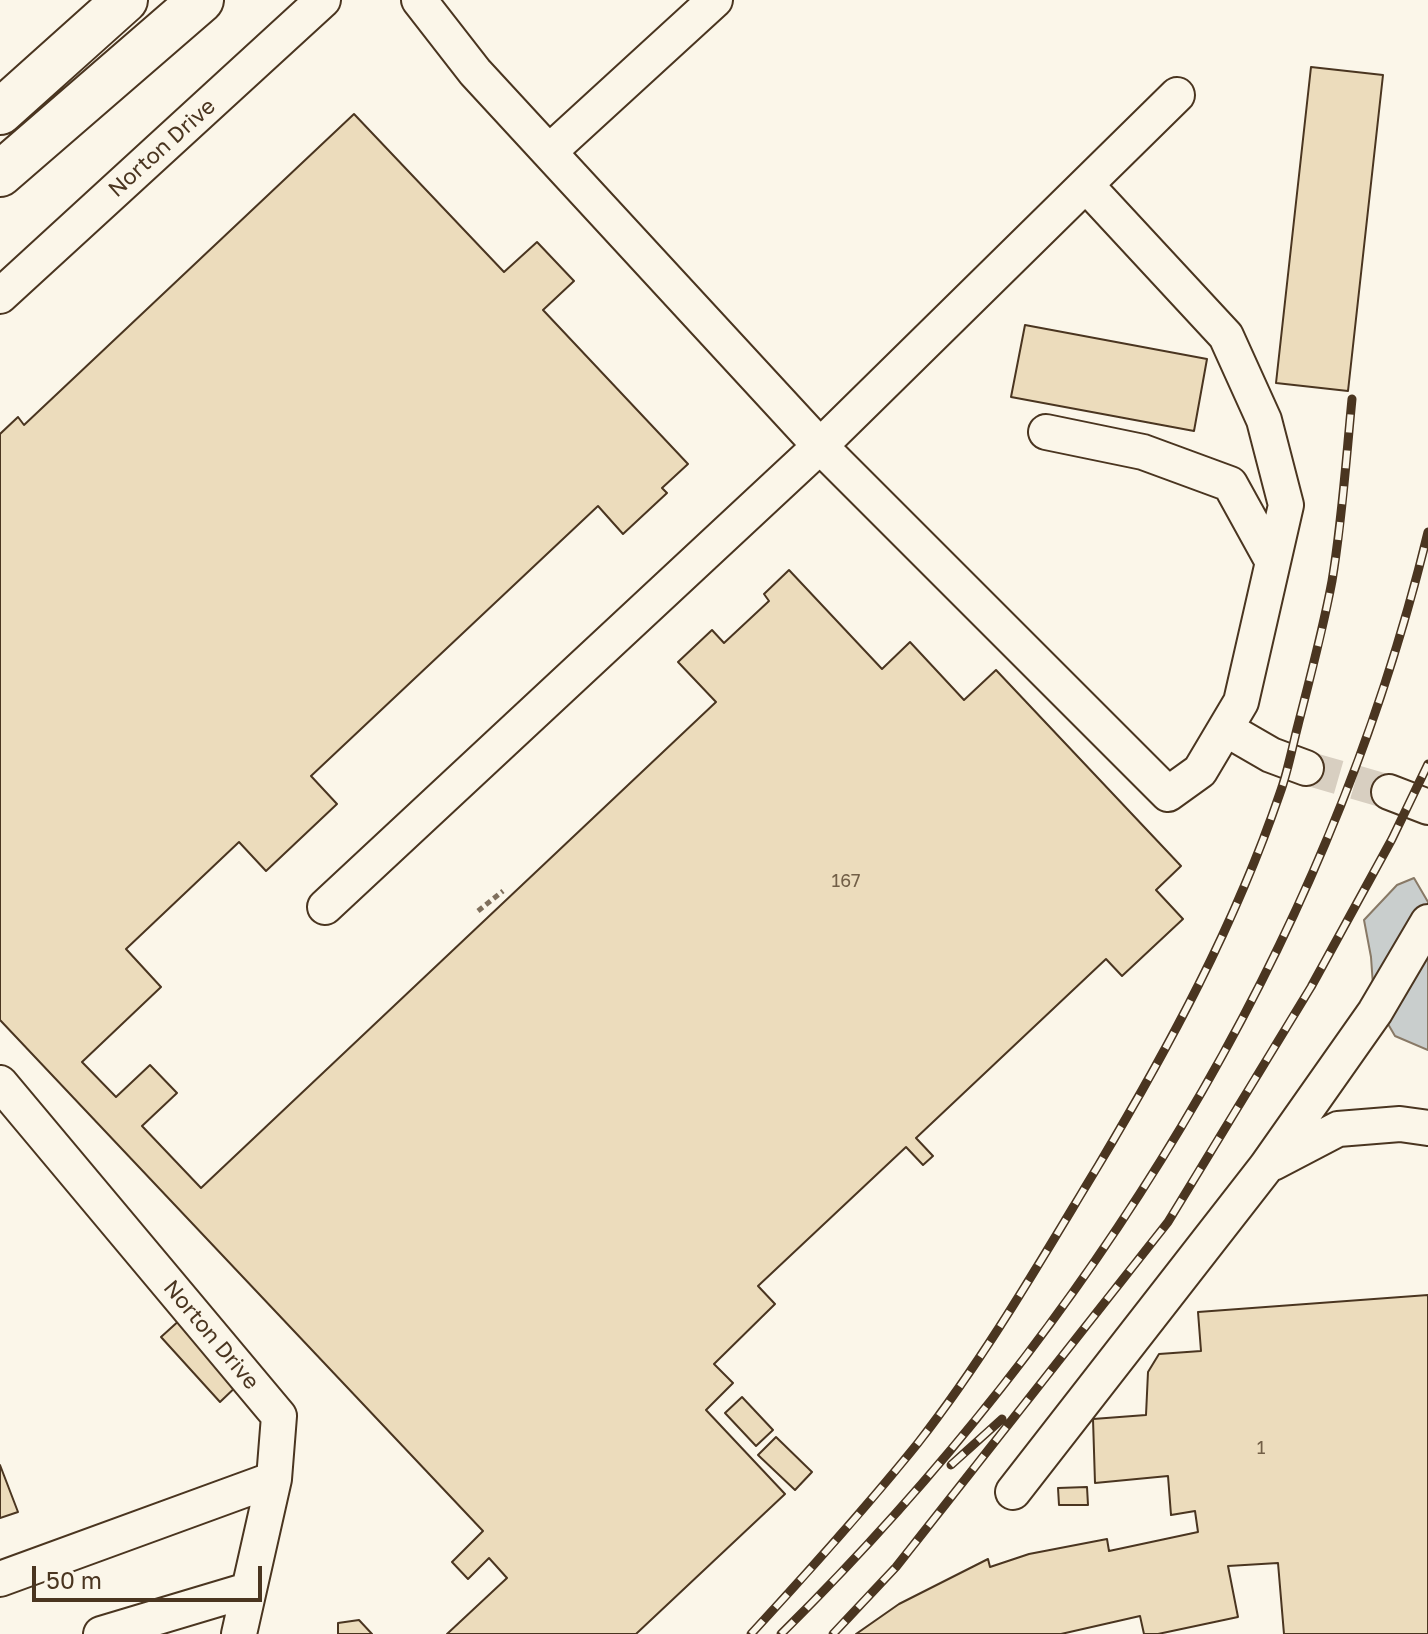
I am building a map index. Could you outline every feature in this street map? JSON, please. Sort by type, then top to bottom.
[{"type":"main road","points":[[0,112],[125,0]]},
{"type":"main road","points":[[0,174],[201,0]]},
{"type":"street","name":"Norton Drive","points":[[0,296],[323,0]]},
{"type":"street","points":[[419,0],[475,72],[820,446],[1168,794],[1200,771],[1241,702],[1286,505],[1264,420],[1226,336],[1086,185]]},
{"type":"street","points":[[549,152],[715,0]]},
{"type":"street","points":[[325,907],[820,446],[1177,95]]},
{"type":"street","points":[[1046,432],[1143,452],[1230,484],[1273,562]]},
{"type":"street","points":[[1226,729],[1271,755],[1306,768]]},
{"type":"street","points":[[1389,792],[1428,807]]},
{"type":"street","points":[[1013,1492],[1266,1167],[1375,1012],[1428,922]]},
{"type":"street","name":"Norton Drive","points":[[0,1083],[279,1416],[274,1479],[239,1634]]},
{"type":"street","points":[[1266,1167],[1338,1129],[1400,1124],[1428,1128]]},
{"type":"street","points":[[0,1579],[274,1479]]},
{"type":"street","points":[[101,1634],[248,1590]]},
{"type":"path","points":[[478,911],[503,891]]},
{"type":"shaded area","points":[[1414,878],[1428,902],[1428,1050],[1395,1036],[1374,1000],[1364,920],[1397,885]]},
{"type":"building","points":[[1311,67],[1383,75],[1348,391],[1276,383]]},
{"type":"building","points":[[354,114],[504,272],[537,242],[574,281],[543,310],[688,464],[662,488],[667,493],[623,534],[598,506],[311,776],[337,804],[266,871],[239,842],[126,949],[161,987],[82,1062],[116,1097],[150,1065],[177,1093],[142,1126],[201,1188],[716,702],[678,662],[712,630],[724,643],[769,601],[764,594],[789,570],[882,669],[910,642],[964,700],[996,670],[1181,866],[1156,890],[1183,919],[1122,976],[1106,959],[916,1138],[933,1156],[923,1165],[906,1147],[758,1286],[775,1304],[714,1364],[733,1383],[706,1410],[785,1494],[636,1634],[447,1634],[507,1578],[489,1558],[468,1579],[452,1562],[483,1531],[0,1020],[0,434],[18,417],[24,425]]},
{"type":"building","points":[[1025,325],[1207,359],[1194,431],[1011,397]]},
{"type":"building","points":[[1428,1295],[1428,1634],[1284,1634],[1278,1563],[1228,1566],[1238,1617],[1158,1634],[1144,1634],[1140,1616],[1061,1634],[856,1634],[899,1604],[988,1559],[990,1567],[1029,1554],[1107,1539],[1109,1551],[1198,1532],[1195,1511],[1171,1515],[1168,1476],[1095,1483],[1093,1419],[1146,1415],[1148,1372],[1159,1354],[1201,1351],[1198,1312]]},
{"type":"building","points":[[182,1318],[242,1381],[220,1402],[161,1337]]},
{"type":"building","points":[[742,1397],[773,1430],[756,1446],[725,1413]]},
{"type":"building","points":[[776,1437],[812,1472],[795,1490],[758,1455]]},
{"type":"building","points":[[0,1465],[18,1512],[0,1518]]},
{"type":"building","points":[[1087,1487],[1088,1505],[1059,1505],[1058,1488]]},
{"type":"building","points":[[359,1620],[372,1634],[338,1634],[338,1623]]},
{"type":"tunnel","points":[[1306,768],[1389,792]]},
{"type":"railway","points":[[751,1634],[878,1492],[967,1376],[1098,1166],[1199,984],[1243,890],[1288,768],[1332,581],[1352,399]]},
{"type":"railway","points":[[781,1634],[892,1517],[997,1393],[1093,1263],[1181,1127],[1259,986],[1327,839],[1383,688],[1428,532]]},
{"type":"railway","points":[[833,1634],[896,1567],[1168,1222],[1311,987],[1392,839],[1428,764]]},
{"type":"railway","points":[[951,1465],[1002,1419]]}]
